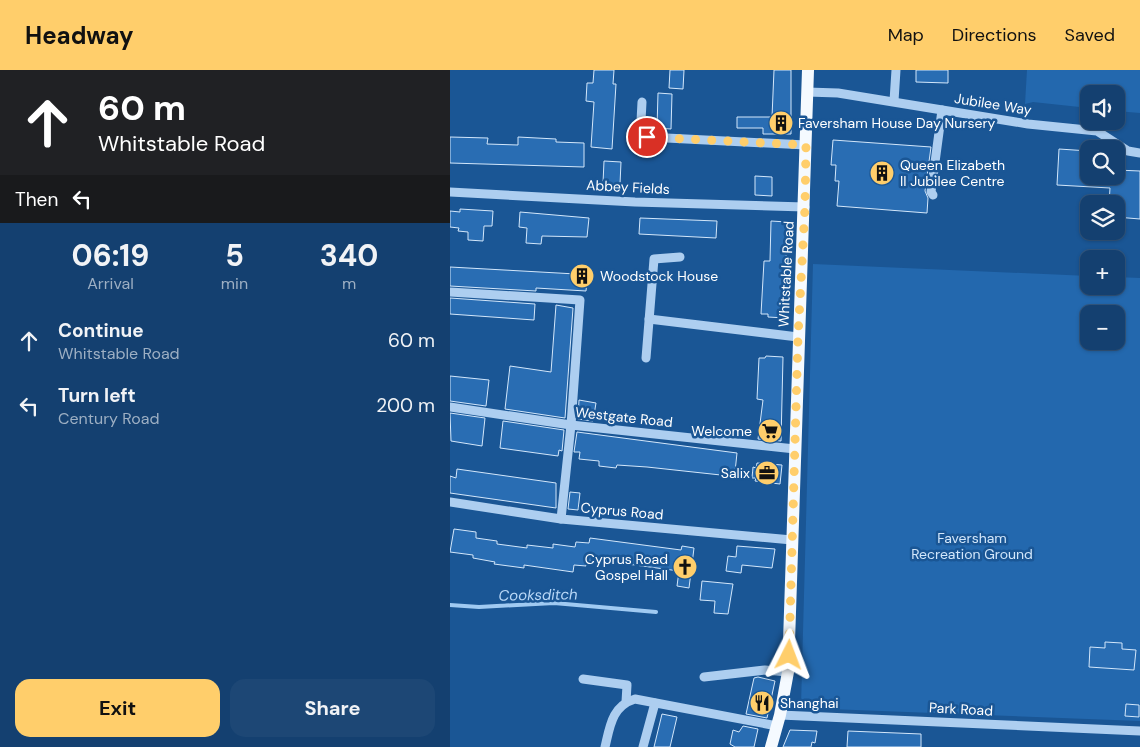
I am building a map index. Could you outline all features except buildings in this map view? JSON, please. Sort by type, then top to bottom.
[{"type":"main road","name":"Whitstable Road","points":[[771,747],[779,721],[788,672],[798,337],[805,207],[808,70]]},
{"type":"street","points":[[894,101],[896,70]]},
{"type":"street","name":"Jubilee Way","points":[[807,92],[838,93],[1028,124],[1097,131],[1128,151],[1140,153]]},
{"type":"street","points":[[642,102],[641,122],[647,137],[806,145]]},
{"type":"street","points":[[933,195],[931,192],[933,170],[942,110]]},
{"type":"street","name":"Abbey Fields","points":[[450,192],[635,202],[805,207]]},
{"type":"street","points":[[646,358],[654,259],[680,257]]},
{"type":"street","points":[[450,292],[580,300],[571,425],[561,519]]},
{"type":"street","points":[[649,319],[798,337]]},
{"type":"street","name":"Westgate Road","points":[[450,407],[571,425],[795,450]]},
{"type":"street","name":"Cyprus Road","points":[[450,502],[561,519],[792,540]]},
{"type":"street","points":[[704,677],[765,670],[788,672]]},
{"type":"street","points":[[583,679],[627,685],[626,702],[614,715],[605,747]]},
{"type":"street","name":"Park Road","points":[[626,702],[635,699],[779,721],[1140,731]]},
{"type":"street","points":[[643,747],[654,703]]},
{"type":"green space","points":[[1027,70],[1140,70],[1140,113],[1125,112],[1125,85],[1080,85],[1080,107],[1033,102],[1025,104]]},
{"type":"green space","name":"Faversham Recreation Ground","points":[[813,264],[1080,276],[1080,295],[1125,295],[1125,277],[1140,278],[1140,721],[803,708],[801,706]]},
{"type":"waterway","name":"Cooksditch","points":[[450,605],[479,607],[554,603],[656,612]]},
{"type":"place","name":"Faversham House Day Nursery","points":[[781,123]]},
{"type":"place","name":"Queen Elizabeth II Jubilee Centre","points":[[882,173]]},
{"type":"place","name":"Woodstock House","points":[[582,276]]},
{"type":"place","name":"Welcome","points":[[770,431]]},
{"type":"place","name":"Salix","points":[[767,473]]},
{"type":"place","name":"Cyprus Road Gospel Hall","points":[[685,567]]},
{"type":"place","name":"Shanghai","points":[[762,703]]},
{"type":"route","points":[[647,137],[806,145],[805,207],[798,337],[792,606],[789,655]]}]
